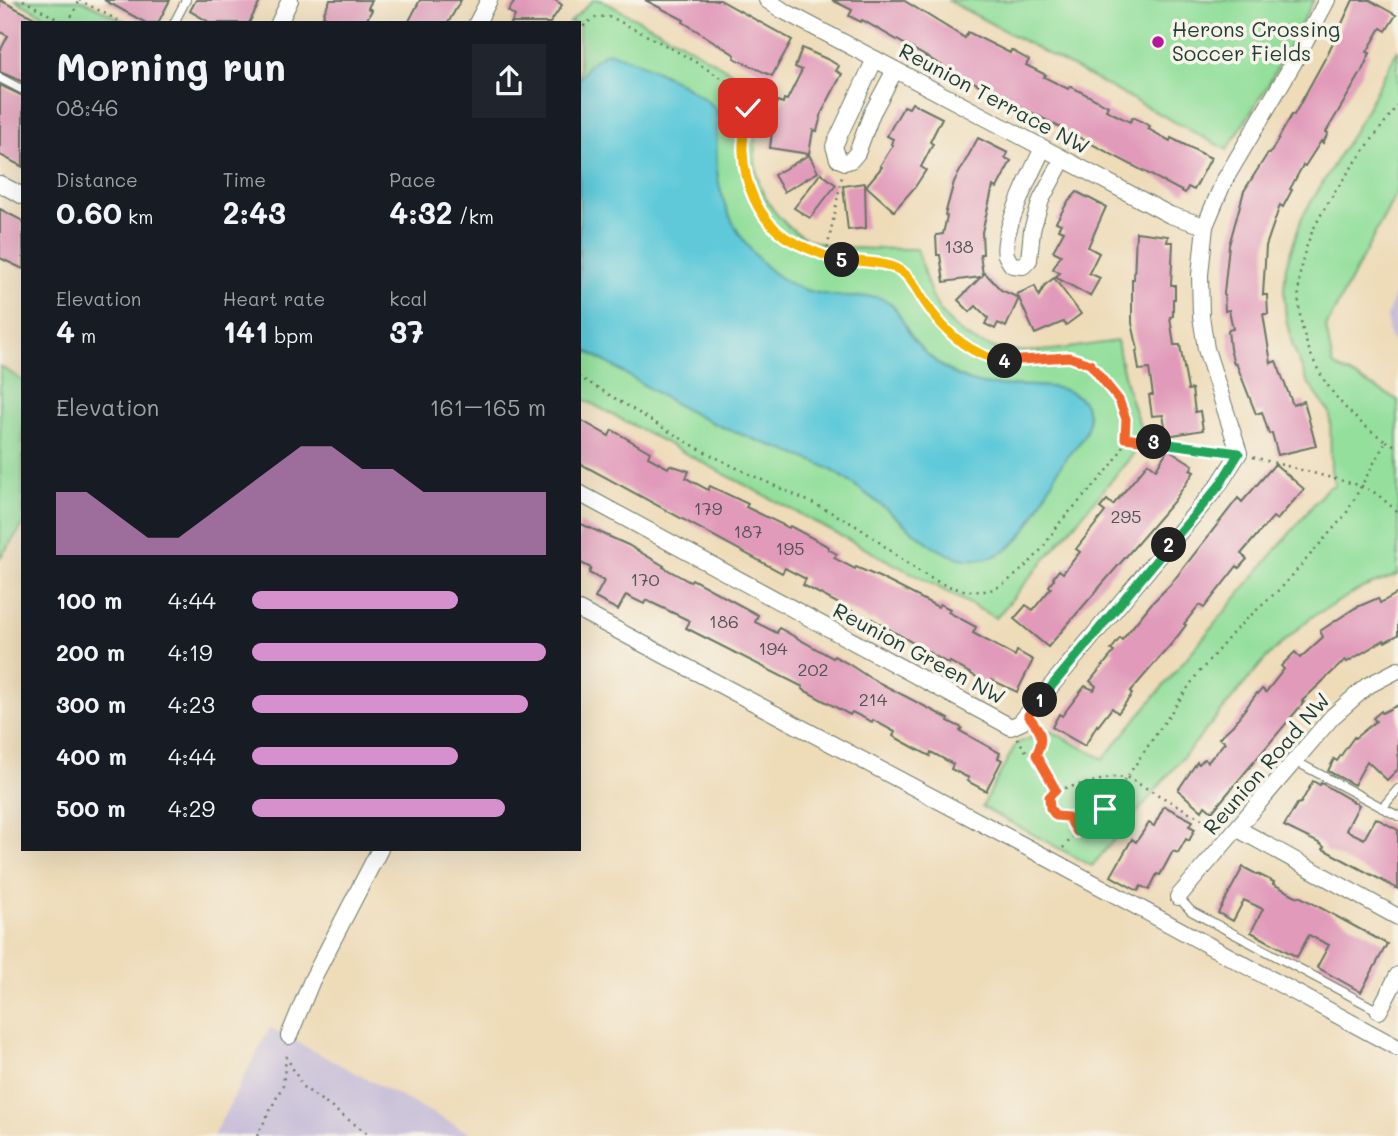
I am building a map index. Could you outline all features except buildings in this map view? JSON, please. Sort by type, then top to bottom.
[{"type":"street","points":[[280,21],[290,0]]},
{"type":"street","points":[[478,21],[489,0]]},
{"type":"street","name":"Reunion Terrace NW","points":[[767,0],[1170,215],[1205,226]]},
{"type":"street","points":[[1239,453],[1206,349],[1201,316],[1200,275],[1205,226],[1224,181],[1300,52],[1327,0]]},
{"type":"street","points":[[874,59],[834,146],[838,159],[845,162],[857,153],[872,113],[895,70]]},
{"type":"street","points":[[1043,148],[1024,188],[1006,245],[1006,256],[1012,265],[1023,266],[1029,260],[1036,215],[1063,159]]},
{"type":"street","points":[[0,184],[21,195]]},
{"type":"street","name":"Reunion Green NW","points":[[581,494],[1011,727],[1028,715],[1219,486],[1239,453]]},
{"type":"street","points":[[581,611],[1039,853],[1398,1048]]},
{"type":"street","name":"Reunion Road NW","points":[[1178,897],[1332,717],[1367,686],[1398,670]]},
{"type":"street","points":[[1238,829],[1398,916]]},
{"type":"street","points":[[289,1036],[312,979],[379,851]]},
{"type":"street","points":[[1379,1012],[1398,975]]},
{"type":"lane","points":[[175,21],[186,0]]},
{"type":"lane","points":[[0,78],[21,89]]},
{"type":"lane","points":[[1295,761],[1398,816]]},
{"type":"lane","points":[[1382,808],[1398,789]]},
{"type":"lane","points":[[1178,897],[1191,911],[1379,1012]]},
{"type":"path","points":[[23,0],[62,21]]},
{"type":"path","points":[[67,21],[80,0],[119,21]]},
{"type":"path","points":[[581,30],[592,19],[601,15],[613,18],[697,62],[737,89],[745,96],[748,108],[742,150],[750,191],[764,217],[787,238],[835,260],[887,265],[900,271],[949,332],[979,354],[1012,362],[1069,357],[1090,364],[1119,400],[1126,419],[1125,438],[1116,458],[1020,571],[989,591],[963,590],[950,587],[928,575],[852,524],[721,460],[581,378]]},
{"type":"path","points":[[1398,104],[1340,185],[1320,218],[1303,258],[1299,286],[1301,322],[1310,356],[1322,379],[1351,414],[1371,432],[1398,447]]},
{"type":"path","points":[[826,255],[845,162]]},
{"type":"path","points":[[1125,438],[1239,453],[1362,486],[1377,494],[1398,512]]},
{"type":"path","points":[[1063,848],[1077,832],[1105,809],[1196,676],[1237,628],[1283,586],[1346,514],[1386,441]]},
{"type":"path","points":[[1028,715],[1041,732],[1042,740],[1036,755]]},
{"type":"path","points":[[1011,727],[1028,754],[1036,755]]},
{"type":"path","points":[[1036,755],[1056,790]]},
{"type":"path","points":[[1077,832],[1068,817],[1056,816],[1050,808],[1049,797],[1056,790],[1114,777],[1128,778],[1218,828]]},
{"type":"path","points":[[257,1136],[283,1085],[286,1056],[303,1087],[371,1136]]},
{"type":"shaded area","points":[[1398,286],[1398,346],[1389,336],[1387,316]]},
{"type":"shaded area","points":[[270,1028],[476,1136],[213,1136]]},
{"type":"green space","points":[[15,0],[83,0],[123,21],[54,21]]},
{"type":"green space","points":[[593,0],[601,0],[681,42],[763,91],[755,142],[757,173],[761,188],[780,218],[805,238],[826,245],[917,249],[934,300],[950,323],[969,338],[991,347],[1015,351],[1041,351],[1117,341],[1128,391],[1146,439],[996,618],[581,398],[581,21],[571,21]]},
{"type":"green space","name":"Herons Crossing Soccer Fields","points":[[947,0],[1314,0],[1268,85],[1227,150]]},
{"type":"green space","points":[[1398,49],[1398,190],[1326,327],[1333,365],[1398,400],[1398,575],[1362,588],[1310,618],[1267,657],[1092,866],[982,807],[1016,744],[1031,738],[1040,725],[1103,759],[1328,487],[1335,486],[1331,470],[1330,413],[1307,381],[1293,347],[1286,319],[1286,266],[1302,217],[1361,119]]},
{"type":"green space","points":[[0,366],[21,380],[21,528],[0,558]]},
{"type":"water","points":[[606,52],[619,55],[665,75],[695,92],[717,110],[717,170],[726,207],[745,243],[773,272],[789,283],[811,291],[838,296],[870,296],[889,302],[911,336],[927,354],[949,371],[965,379],[987,385],[1052,387],[1078,397],[1089,415],[1086,431],[1062,464],[1037,512],[1016,541],[1003,552],[987,558],[967,559],[943,552],[829,469],[704,419],[581,348],[581,77],[588,65]]},
{"type":"place","name":"Herons Crossing Soccer Fields","points":[[1158,42]]},
{"type":"route","points":[[748,108],[742,150],[750,191],[764,217],[787,238],[835,260],[887,265],[900,271],[907,276],[949,332],[979,354],[1012,362],[1069,357],[1090,364],[1119,400],[1126,419],[1125,438],[1239,453],[1219,486],[1028,715],[1041,732],[1042,740],[1036,755],[1056,790],[1049,797],[1050,808],[1056,816],[1068,817],[1077,832],[1105,809]]}]
